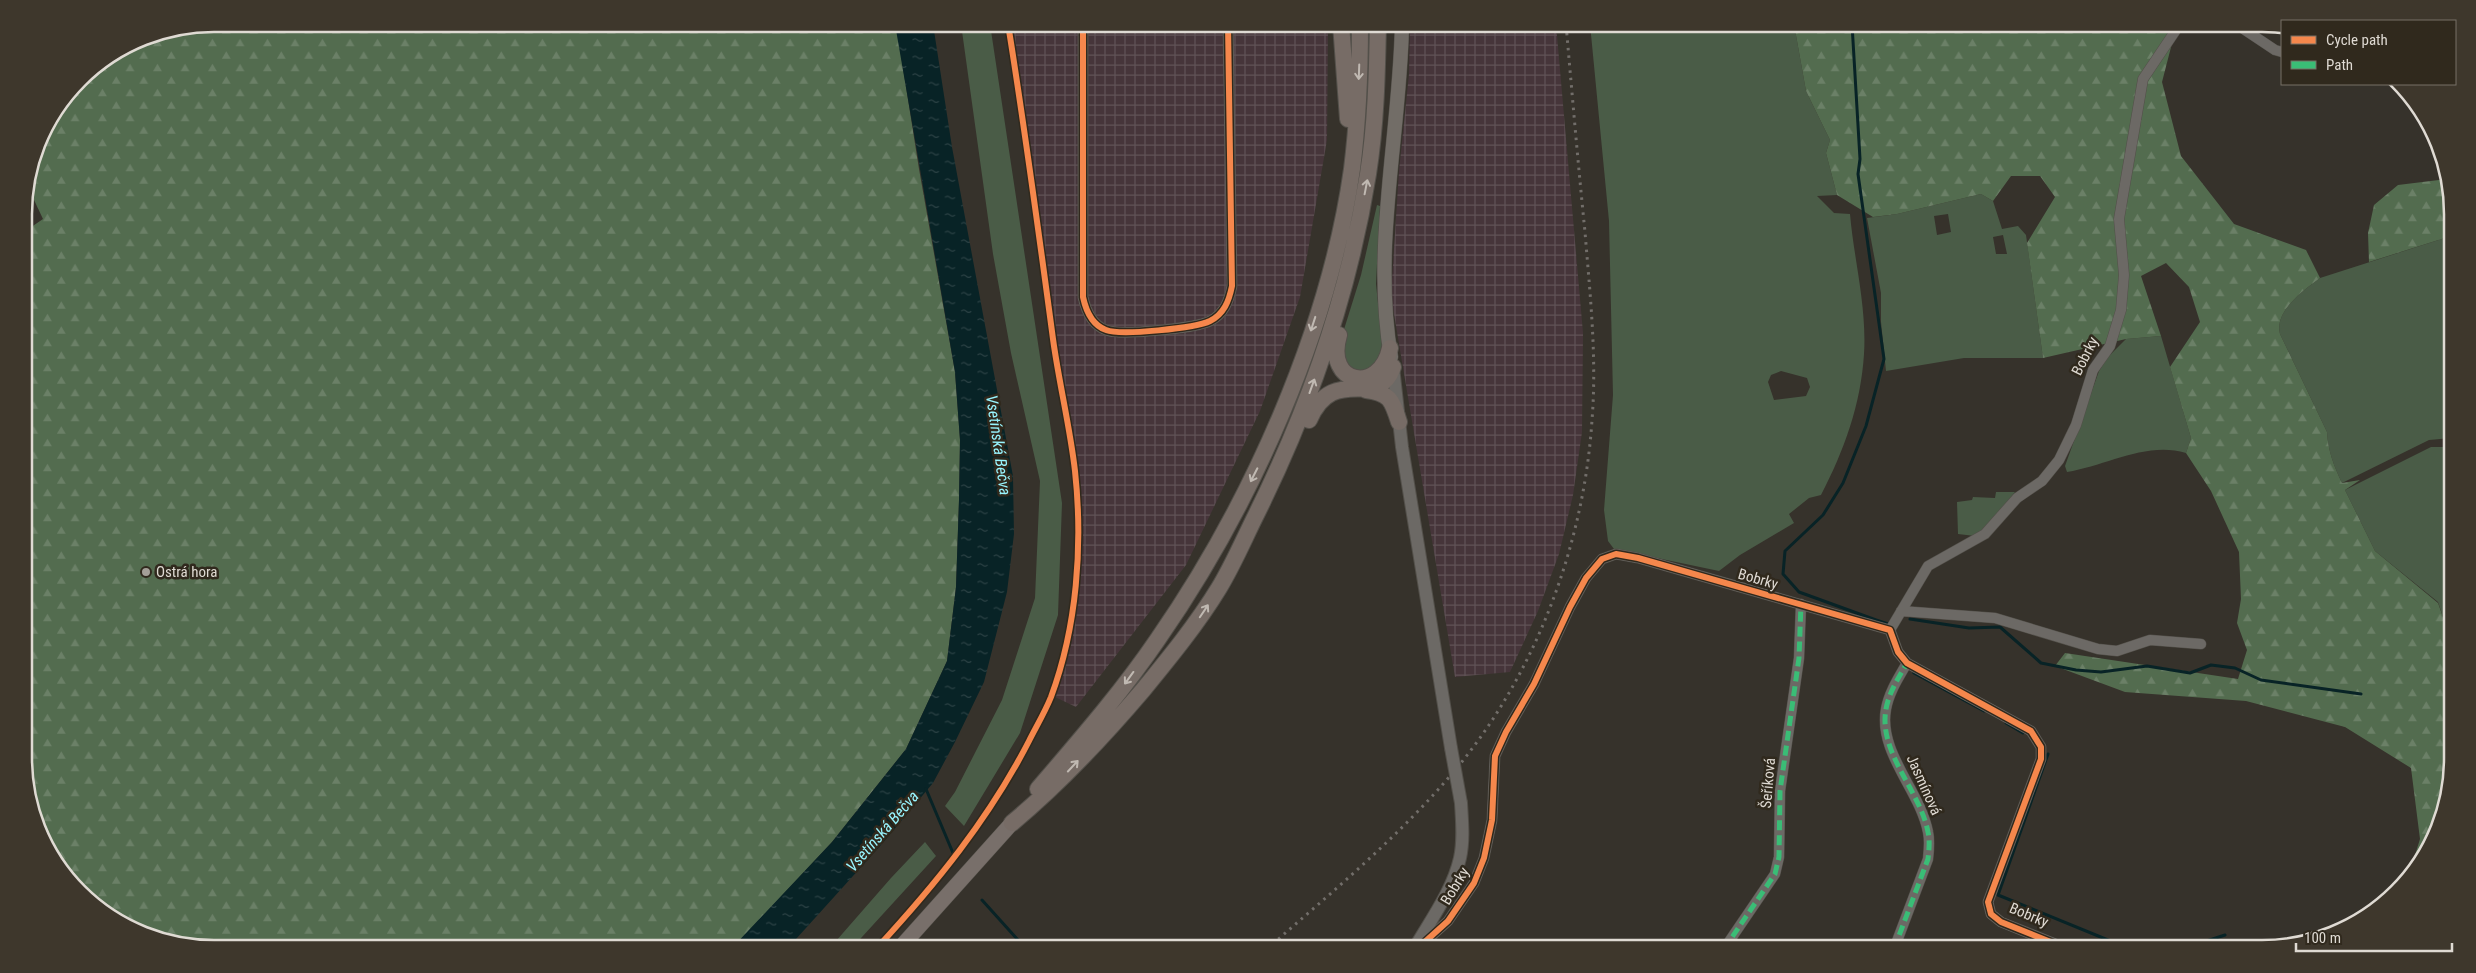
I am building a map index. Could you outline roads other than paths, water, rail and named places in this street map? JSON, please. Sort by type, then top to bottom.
[{"type":"highway","points":[[1328,278],[1348,127],[1346,67],[1342,32]]},
{"type":"highway","points":[[1012,823],[1026,802],[1117,696],[1158,639],[1217,547],[1259,465],[1288,397],[1328,278],[1351,170],[1358,108],[1360,32]]},
{"type":"highway","points":[[1012,823],[1054,786],[1146,686],[1197,622],[1221,585],[1271,484],[1325,351],[1357,234],[1369,172],[1376,109],[1378,32]]},
{"type":"highway","points":[[1357,234],[1352,291],[1335,355],[1338,365],[1348,375],[1364,378],[1388,377]]},
{"type":"highway","points":[[1388,377],[1384,366],[1390,348]]},
{"type":"highway","points":[[1235,558],[1276,492],[1318,402],[1333,391],[1377,386],[1388,377]]},
{"type":"highway","points":[[1359,389],[1385,394],[1392,402],[1399,422]]},
{"type":"main road","points":[[1390,348],[1383,291],[1384,248],[1402,32]]},
{"type":"main road","points":[[907,940],[1012,823]]},
{"type":"street","points":[[1083,32],[1082,297],[1086,310],[1094,322],[1106,330],[1120,333],[1198,326],[1211,321],[1222,311],[1229,299],[1232,286],[1228,32]]},
{"type":"street","name":"Bobrky","points":[[1890,630],[1928,566],[1985,534],[2017,498],[2042,481],[2059,460],[2071,434],[2093,370],[2110,346],[2121,310],[2124,275],[2119,219],[2143,79],[2175,32]]},
{"type":"street","points":[[2248,32],[2274,50],[2281,52]]},
{"type":"street","name":"Bobrky","points":[[1388,377],[1399,422],[1461,803],[1463,836],[1460,858],[1447,890],[1421,940]]},
{"type":"street","name":"Bobrky","points":[[1426,940],[1448,921],[1474,884],[1484,858],[1492,820],[1495,756],[1506,732],[1534,684],[1570,607],[1586,578],[1602,559],[1616,554],[1638,558],[1890,630]]},
{"type":"street","name":"Šeříková","points":[[1730,940],[1775,874],[1779,857],[1780,791],[1799,658],[1801,604]]},
{"type":"street","points":[[1901,611],[1995,618],[2098,649],[2117,651],[2150,640],[2200,644]]},
{"type":"street","name":"Bobrky","points":[[1890,630],[1898,652],[1907,663],[2031,732],[2041,747],[2041,759],[1988,902],[1991,914],[2001,922],[2046,940]]},
{"type":"street","name":"Jasmínová","points":[[1897,940],[1928,859],[1929,845],[1928,832],[1922,813],[1896,760],[1886,724],[1886,709],[1891,693],[1907,663]]},
{"type":"water","name":"Vsetínská Bečva","points":[[896,32],[934,32],[952,147],[1013,476],[1014,534],[1007,592],[984,682],[933,783],[881,845],[795,940],[739,940],[832,842],[906,749],[947,661],[956,587],[959,500],[960,440],[955,372]]},
{"type":"waterway","points":[[1852,32],[1860,159],[1858,174],[1884,359],[1866,426],[1843,483],[1823,515],[1785,551],[1783,574],[1799,592],[1876,620],[1877,623]]},
{"type":"waterway","points":[[1910,619],[1969,628],[2000,627],[2041,663],[2076,670],[2101,672],[2147,666],[2190,673],[2211,665],[2235,668],[2261,680],[2361,694]]},
{"type":"waterway","points":[[1876,620],[1888,624]]},
{"type":"waterway","points":[[1914,673],[1984,711]]},
{"type":"waterway","points":[[2006,723],[2023,733]]},
{"type":"waterway","points":[[2048,754],[1998,895],[2108,940]]},
{"type":"waterway","name":"Vsetínská Bečva","points":[[926,789],[953,853]]},
{"type":"waterway","points":[[982,900],[1018,940]]},
{"type":"waterway","points":[[2210,940],[2225,935]]},
{"type":"railway","points":[[1277,940],[1389,840],[1456,769],[1484,732],[1510,691],[1532,649],[1551,605],[1567,560],[1579,513],[1587,467],[1594,373],[1589,279],[1567,32]]},
{"type":"place","name":"Ostrá hora","points":[[146,572]]}]
